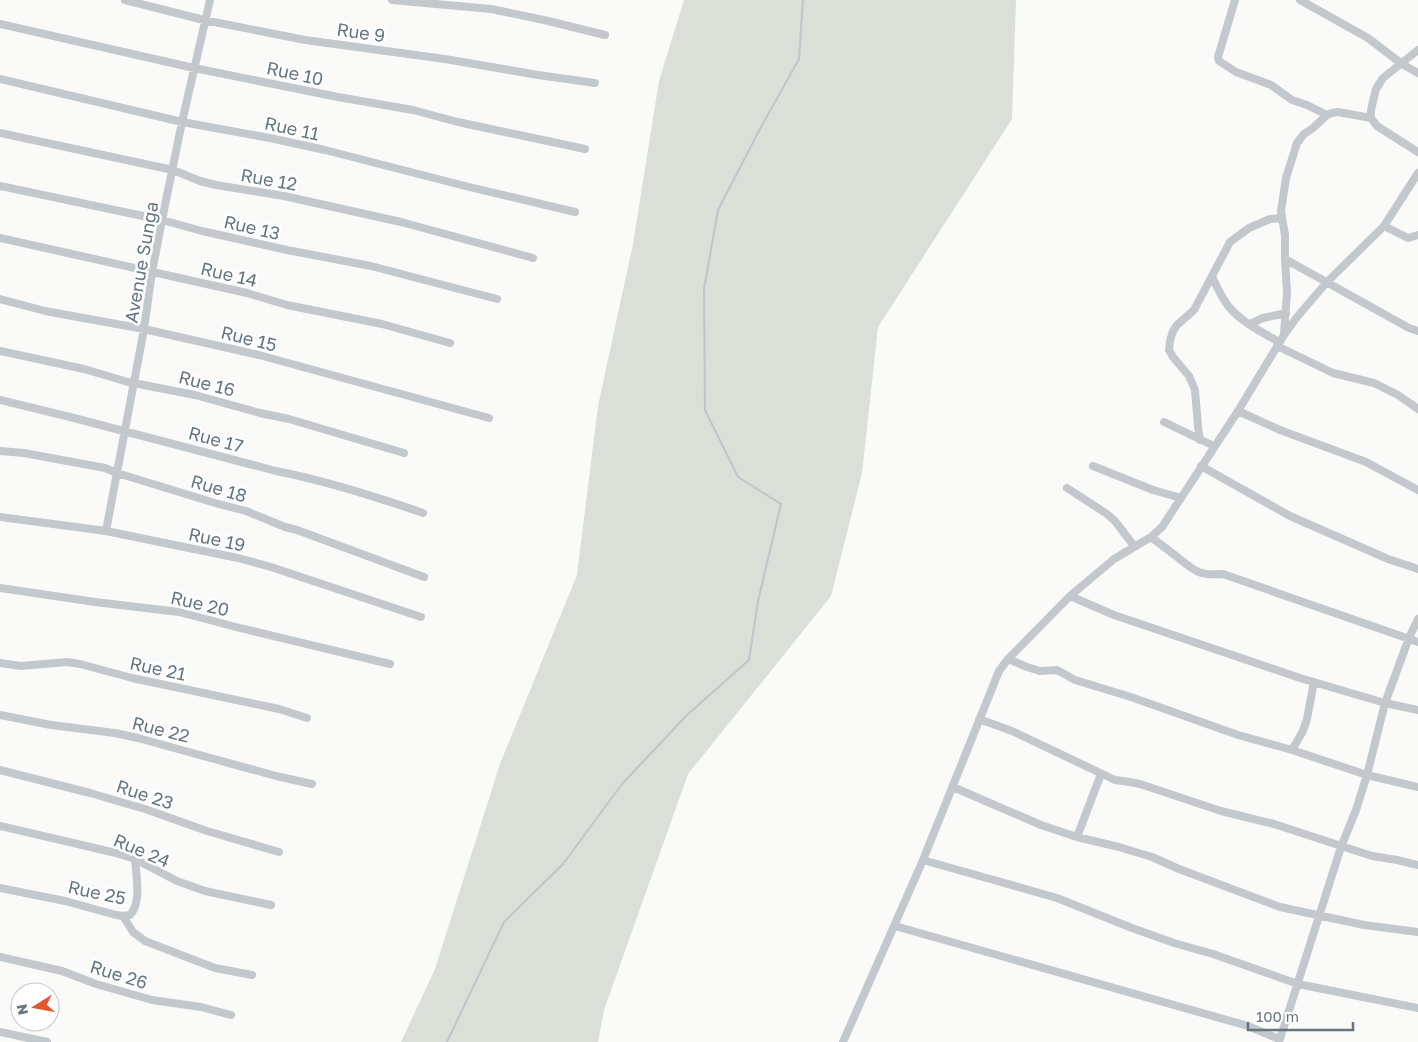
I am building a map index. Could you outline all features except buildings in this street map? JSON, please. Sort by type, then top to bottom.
[{"type":"street","name":"Rue 9","points":[[125,0],[204,20],[305,40],[445,59],[538,76],[595,83]]},
{"type":"street","name":"Avenue Sunga","points":[[106,530],[144,329],[162,220],[204,20],[210,0]]},
{"type":"street","points":[[392,0],[491,10],[544,20],[605,35]]},
{"type":"street","points":[[1235,0],[1218,57],[1219,61],[1236,72],[1271,85],[1292,100],[1308,105],[1327,115]]},
{"type":"street","points":[[1300,0],[1368,38],[1402,64],[1418,73]]},
{"type":"street","name":"Rue 10","points":[[0,24],[194,68],[413,110],[458,122],[585,149]]},
{"type":"street","points":[[1371,118],[1376,89],[1383,78],[1418,50]]},
{"type":"street","name":"Rue 11","points":[[0,80],[182,122],[325,150],[575,212]]},
{"type":"street","points":[[1284,335],[1287,292],[1285,235],[1281,211],[1286,178],[1297,144],[1304,134],[1327,115],[1338,112],[1371,118],[1377,126],[1418,152]]},
{"type":"street","name":"Rue 12","points":[[0,133],[173,170],[216,185],[284,196],[391,220],[533,258]]},
{"type":"street","points":[[843,1042],[923,860],[999,671],[1008,659],[1070,596],[1114,559],[1151,537],[1162,527],[1297,317],[1326,283],[1384,226],[1418,173]]},
{"type":"street","name":"Rue 13","points":[[0,186],[162,220],[287,250],[371,266],[497,299]]},
{"type":"street","points":[[1200,440],[1195,390],[1189,376],[1169,350],[1173,331],[1194,310],[1230,242],[1249,228],[1270,219],[1282,218]]},
{"type":"street","points":[[1384,226],[1408,238],[1418,235]]},
{"type":"street","name":"Rue 14","points":[[0,238],[246,293],[287,305],[382,324],[450,343]]},
{"type":"street","points":[[1285,259],[1409,328],[1418,331]]},
{"type":"street","points":[[1212,278],[1221,296],[1231,308],[1278,344],[1333,373],[1374,383],[1418,408]]},
{"type":"street","name":"Rue 15","points":[[0,299],[45,311],[144,329],[258,355],[489,418]]},
{"type":"street","points":[[1250,324],[1263,318],[1286,313]]},
{"type":"street","name":"Rue 16","points":[[0,351],[84,369],[134,383],[196,395],[289,419],[404,453]]},
{"type":"street","name":"Rue 17","points":[[0,400],[364,493],[422,513]]},
{"type":"street","points":[[1238,411],[1280,430],[1366,462],[1418,490]]},
{"type":"street","points":[[1164,422],[1214,446]]},
{"type":"street","name":"Rue 18","points":[[0,451],[24,453],[105,468],[253,513],[285,527],[424,576]]},
{"type":"street","points":[[1093,466],[1153,490],[1181,498]]},
{"type":"street","points":[[1201,466],[1290,516],[1388,560],[1418,569]]},
{"type":"street","points":[[1067,488],[1108,514],[1134,546]]},
{"type":"street","name":"Rue 19","points":[[0,517],[106,530],[238,558],[271,567],[421,617]]},
{"type":"street","points":[[1151,537],[1187,567],[1198,572],[1211,575],[1224,574],[1418,642]]},
{"type":"street","name":"Rue 20","points":[[0,588],[179,612],[390,664]]},
{"type":"street","points":[[1070,596],[1130,620],[1314,682],[1384,703],[1418,710]]},
{"type":"street","points":[[895,926],[1239,1023],[1279,1041],[1341,847],[1356,810],[1367,775],[1384,703],[1408,638],[1418,619]]},
{"type":"street","points":[[1008,659],[1040,671],[1057,670],[1075,680],[1131,697],[1238,735],[1292,750],[1367,775],[1418,787]]},
{"type":"street","name":"Rue 21","points":[[0,663],[20,666],[67,662],[80,664],[132,678],[279,709],[308,718]]},
{"type":"street","points":[[1292,750],[1303,731],[1307,719],[1314,682]]},
{"type":"street","name":"Rue 22","points":[[0,715],[43,724],[138,738],[312,784]]},
{"type":"street","points":[[980,719],[1020,734],[1115,780],[1140,784],[1221,811],[1274,824],[1372,856],[1418,865]]},
{"type":"street","name":"Rue 23","points":[[0,770],[145,809],[207,831],[279,852]]},
{"type":"street","points":[[1077,837],[1101,774]]},
{"type":"street","points":[[953,787],[1041,825],[1077,837],[1152,857],[1272,904],[1364,925],[1418,932]]},
{"type":"street","name":"Rue 24","points":[[0,826],[100,848],[135,859],[177,881],[206,891],[272,905]]},
{"type":"street","name":"Rue 25","points":[[0,888],[65,901],[123,916],[130,915],[137,904],[135,859]]},
{"type":"street","points":[[923,860],[1057,898],[1165,940],[1298,984],[1418,1008]]},
{"type":"street","points":[[123,916],[133,932],[145,941],[215,968],[252,974]]},
{"type":"street","name":"Rue 26","points":[[0,957],[62,971],[96,984],[152,1000],[200,1007],[231,1015]]},
{"type":"street","points":[[0,1032],[47,1042]]},
{"type":"shaded area","points":[[684,0],[1016,0],[1012,119],[878,327],[862,473],[831,596],[688,774],[604,1010],[598,1042],[401,1042],[435,969],[500,764],[577,575],[598,406],[633,244],[659,81]]},
{"type":"waterway","points":[[447,1042],[504,922],[563,864],[622,784],[687,715],[749,660],[758,601],[781,504],[738,477],[705,410],[704,289],[718,210],[799,59],[803,0]]}]
